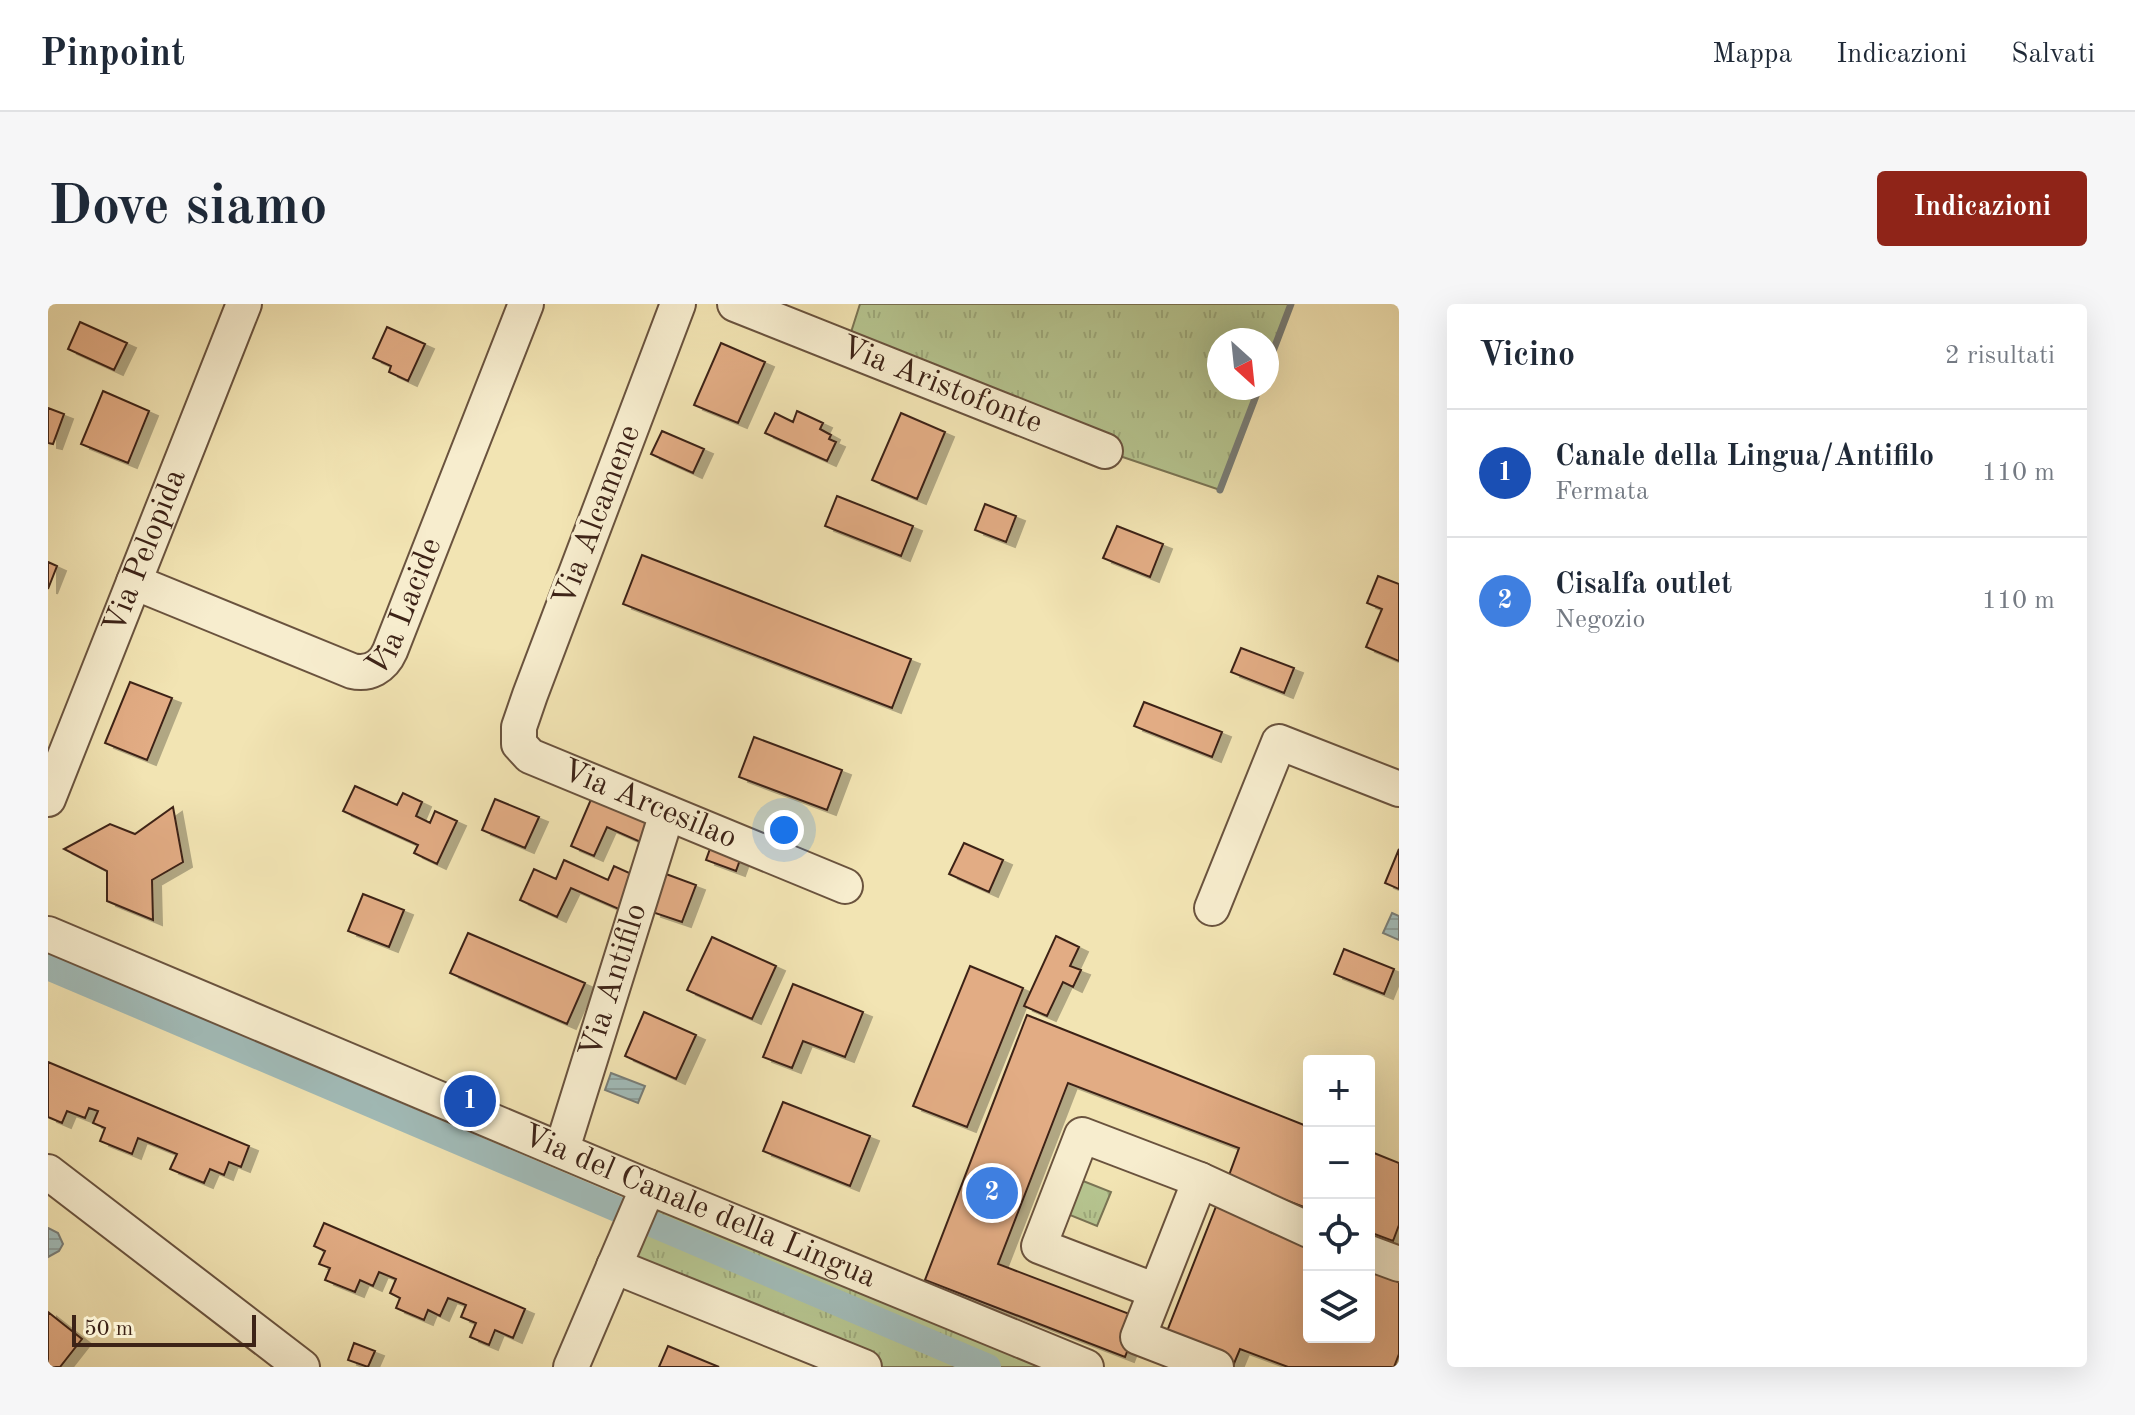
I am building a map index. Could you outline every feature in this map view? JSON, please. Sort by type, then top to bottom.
[{"type":"street","name":"Via Pelopida","points":[[48,799],[244,304]]},
{"type":"street","name":"Via Lacide","points":[[134,582],[352,671],[364,673],[378,667],[390,651],[526,304]]},
{"type":"street","name":"Via Alcamene","points":[[519,727],[678,304]]},
{"type":"street","name":"Via Aristofonte","points":[[735,304],[1105,451]]},
{"type":"street","name":"Via Arcesilao","points":[[519,727],[519,744],[530,756],[845,886]]},
{"type":"street","points":[[1212,908],[1279,742],[1399,789]]},
{"type":"street","name":"Via Antifilo","points":[[562,1149],[667,813]]},
{"type":"street","name":"Via del Canale della Lingua","points":[[48,934],[562,1149],[646,1194],[1086,1367]]},
{"type":"street","points":[[1156,1291],[1039,1246],[1082,1135],[1200,1180],[1303,1227]]},
{"type":"street","points":[[48,1172],[263,1356],[302,1367]]},
{"type":"street","points":[[1200,1180],[1138,1337],[1216,1367]]},
{"type":"street","points":[[571,1367],[646,1194]]},
{"type":"street","points":[[619,1254],[864,1367]]},
{"type":"street","points":[[1375,1255],[1399,1264]]},
{"type":"green space","points":[[860,304],[1291,304],[1279,336],[1279,328],[1207,328],[1207,400],[1254,400],[1220,490],[1105,451],[846,348]]},
{"type":"green space","points":[[1073,1177],[1111,1192],[1097,1226],[1060,1211]]},
{"type":"green space","points":[[648,1187],[1073,1367],[859,1367],[614,1266]]},
{"type":"water","points":[[1392,913],[1399,916],[1399,940],[1383,933]]},
{"type":"water","points":[[611,1073],[645,1086],[638,1103],[605,1090]]},
{"type":"water","points":[[48,1228],[58,1233],[63,1244],[59,1251],[48,1257]]},
{"type":"building","points":[[80,322],[127,343],[114,370],[68,349]]},
{"type":"building","points":[[387,327],[425,344],[408,381],[389,372],[391,366],[373,358]]},
{"type":"building","points":[[721,343],[765,362],[738,423],[694,405]]},
{"type":"building","points":[[103,391],[149,411],[128,463],[81,444]]},
{"type":"building","points":[[48,408],[64,414],[53,444],[48,443]]},
{"type":"building","points":[[797,411],[823,423],[820,429],[836,442],[827,461],[765,433],[775,413],[793,422]]},
{"type":"building","points":[[901,413],[945,432],[917,499],[872,480]]},
{"type":"building","points":[[662,431],[704,449],[693,473],[651,454]]},
{"type":"building","points":[[837,496],[913,526],[901,556],[825,526]]},
{"type":"building","points":[[985,504],[1016,516],[1006,542],[975,530]]},
{"type":"building","points":[[1117,526],[1163,544],[1150,577],[1103,558]]},
{"type":"building","points":[[642,555],[911,659],[892,708],[623,604]]},
{"type":"building","points":[[48,562],[57,566],[48,589]]},
{"type":"building","points":[[1378,576],[1399,584],[1399,661],[1366,647],[1382,609],[1367,603]]},
{"type":"building","points":[[1241,648],[1294,668],[1284,693],[1231,672]]},
{"type":"building","points":[[130,682],[172,698],[147,760],[105,743]]},
{"type":"building","points":[[1144,702],[1222,732],[1212,757],[1134,726]]},
{"type":"building","points":[[754,737],[842,770],[827,810],[739,777]]},
{"type":"building","points":[[355,786],[397,805],[403,793],[422,802],[416,816],[430,823],[435,811],[457,821],[437,864],[414,853],[418,845],[343,811]]},
{"type":"building","points":[[592,797],[654,823],[645,844],[607,827],[594,856],[571,846]]},
{"type":"building","points":[[495,799],[539,817],[525,848],[482,830]]},
{"type":"building","points":[[173,807],[183,862],[152,880],[153,920],[107,901],[107,871],[64,849],[110,824],[135,834]]},
{"type":"building","points":[[964,843],[1003,860],[989,892],[949,874]]},
{"type":"building","points":[[711,846],[741,857],[736,871],[706,860]]},
{"type":"building","points":[[1399,849],[1399,889],[1385,883]]},
{"type":"building","points":[[564,860],[608,880],[614,866],[636,876],[621,910],[571,888],[557,917],[520,900],[534,869],[556,879]]},
{"type":"building","points":[[666,874],[696,885],[682,922],[652,912]]},
{"type":"building","points":[[363,894],[404,910],[389,947],[348,931]]},
{"type":"building","points":[[468,933],[585,983],[567,1024],[450,973]]},
{"type":"building","points":[[1056,936],[1079,947],[1070,966],[1081,970],[1073,987],[1063,982],[1047,1016],[1024,1006]]},
{"type":"building","points":[[712,937],[776,966],[752,1019],[687,990]]},
{"type":"building","points":[[1344,949],[1394,969],[1384,994],[1334,974]]},
{"type":"building","points":[[970,966],[1023,988],[967,1127],[913,1106]]},
{"type":"building","points":[[793,984],[863,1012],[845,1057],[803,1041],[792,1068],[763,1057]]},
{"type":"building","points":[[644,1012],[696,1035],[676,1079],[625,1056]]},
{"type":"building","points":[[1027,1015],[1303,1125],[1303,1207],[1228,1178],[1239,1148],[1068,1083],[998,1264],[1140,1318],[1125,1357],[925,1280]]},
{"type":"building","points":[[48,1062],[249,1146],[241,1167],[229,1162],[224,1175],[210,1169],[204,1183],[170,1169],[177,1154],[138,1138],[132,1154],[100,1141],[105,1128],[93,1123],[98,1111],[89,1108],[85,1118],[67,1111],[62,1123],[48,1117]]},
{"type":"building","points":[[783,1102],[870,1136],[850,1186],[763,1151]]},
{"type":"building","points":[[1375,1153],[1399,1163],[1399,1225],[1393,1241],[1375,1234]]},
{"type":"building","points":[[1217,1204],[1272,1226],[1270,1232],[1303,1245],[1303,1343],[1375,1343],[1375,1273],[1399,1282],[1399,1354],[1394,1367],[1288,1367],[1240,1349],[1233,1366],[1164,1339]]},
{"type":"building","points":[[324,1223],[525,1309],[513,1338],[495,1330],[489,1345],[470,1337],[476,1323],[461,1317],[466,1305],[448,1298],[440,1316],[428,1310],[424,1320],[396,1308],[400,1298],[390,1293],[396,1279],[379,1272],[373,1286],[360,1280],[355,1292],[325,1280],[330,1268],[319,1264],[325,1251],[314,1246]]},
{"type":"building","points":[[48,1312],[82,1339],[60,1367],[48,1367]]},
{"type":"building","points":[[354,1343],[375,1351],[368,1367],[348,1360]]},
{"type":"building","points":[[668,1346],[719,1367],[659,1367]]},
{"type":"waterway","points":[[1279,336],[1291,304]]},
{"type":"waterway","points":[[1220,490],[1254,400]]},
{"type":"waterway","points":[[48,967],[988,1367]]},
{"type":"place","name":"Canale della Lingua/Antifilo","points":[[470,1101]]},
{"type":"place","name":"Cisalfa outlet","points":[[992,1193]]}]
